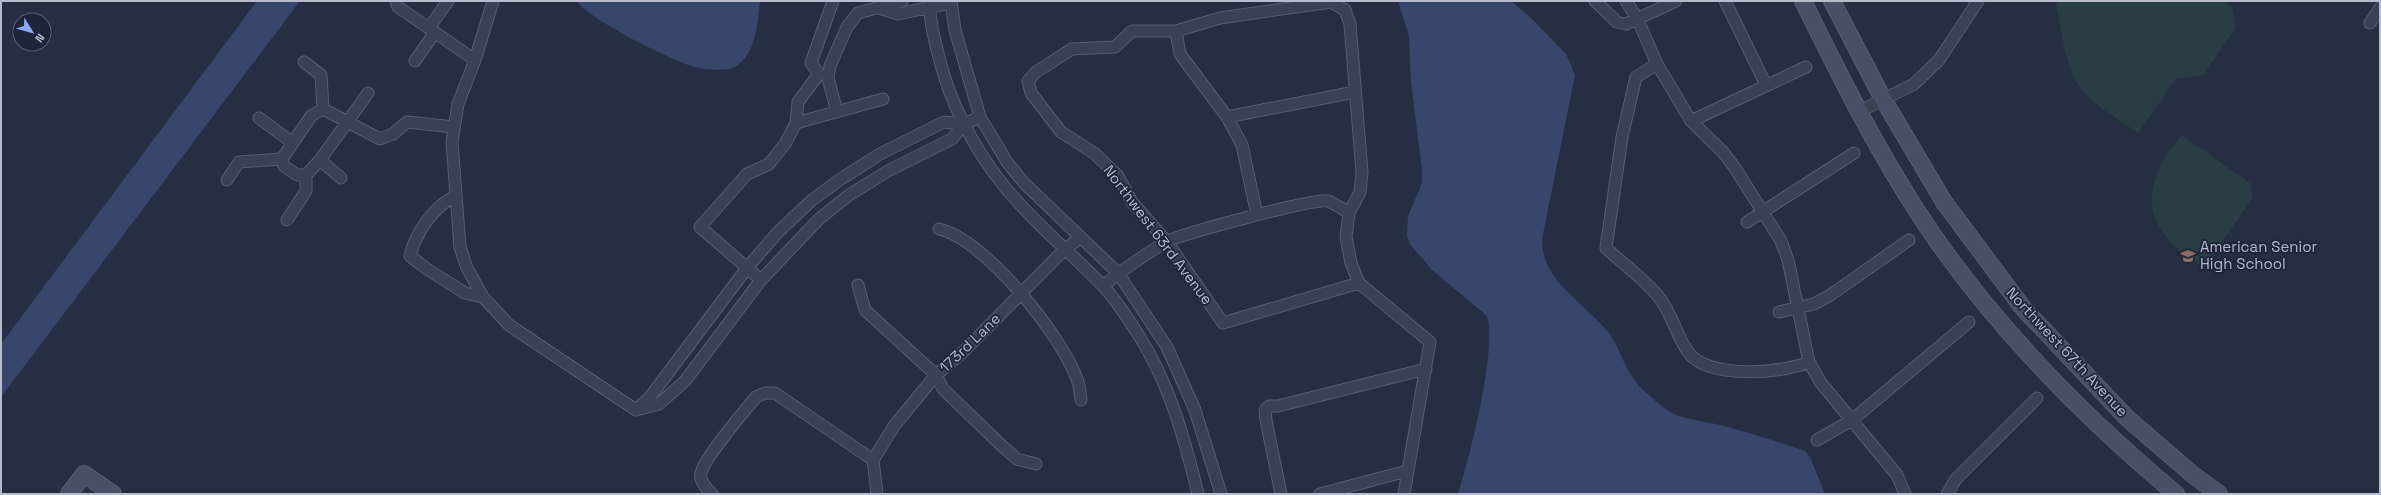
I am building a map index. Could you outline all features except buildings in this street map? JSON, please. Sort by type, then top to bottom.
[{"type":"main road","name":"Northwest 67th Avenue","points":[[1803,1],[1858,112],[1926,225],[2001,323],[2098,425],[2176,494]]},
{"type":"main road","name":"Northwest 67th Avenue","points":[[1832,1],[1883,99],[1944,202],[2023,308],[2127,418],[2192,474],[2219,494]]},
{"type":"main road","points":[[69,494],[84,474],[113,494]]},
{"type":"street","points":[[396,1],[398,7],[475,60]]},
{"type":"street","points":[[415,61],[448,1]]},
{"type":"street","points":[[492,1],[475,60],[458,104],[452,142],[454,197],[460,247],[467,268],[483,297],[509,325],[636,410],[658,404],[685,381],[761,280],[819,220],[848,195],[888,170],[952,139],[964,124],[980,117]]},
{"type":"street","points":[[832,1],[811,64],[824,73],[828,78],[837,112]]},
{"type":"street","points":[[761,280],[700,227],[747,174],[769,164],[785,144],[796,123],[798,102],[824,73],[847,27],[856,15],[864,10],[878,5],[902,1]]},
{"type":"street","points":[[1595,1],[1617,22],[1626,24],[1676,1]]},
{"type":"street","points":[[1626,1],[1637,18],[1657,64],[1691,121],[1723,152],[1764,212],[1781,241],[1788,260],[1809,362],[1821,383],[1897,475],[1905,494]]},
{"type":"street","points":[[1725,1],[1766,85]]},
{"type":"street","points":[[1858,112],[1914,84],[1939,60],[1978,1]]},
{"type":"street","points":[[878,5],[898,14],[930,5],[948,2],[980,117],[1008,162],[1024,183],[1118,273],[1167,347],[1195,410],[1221,494]]},
{"type":"street","points":[[1257,215],[1242,145],[1227,117],[1180,54],[1176,31],[1220,18],[1330,2],[1337,4],[1344,10],[1350,24],[1362,172],[1360,192],[1349,213],[1346,237],[1351,263],[1359,283],[1430,342],[1404,494]]},
{"type":"street","points":[[930,5],[935,40],[944,78],[964,124],[1004,186],[1064,250],[1103,286],[1137,332],[1164,380],[1182,429],[1198,494]]},
{"type":"street","points":[[2370,23],[2380,8]]},
{"type":"street","name":"Northwest 63rd Avenue","points":[[1176,31],[1132,31],[1115,47],[1072,49],[1036,72],[1028,81],[1031,93],[1061,132],[1094,153],[1118,176],[1132,202],[1167,242],[1223,323],[1359,283]]},
{"type":"street","points":[[304,62],[321,75],[323,109]]},
{"type":"street","points":[[1657,64],[1636,77],[1622,138],[1606,248],[1658,296],[1688,352],[1698,362],[1732,370],[1766,372],[1788,369],[1809,362]]},
{"type":"street","points":[[1691,121],[1806,67]]},
{"type":"street","points":[[1227,117],[1355,92]]},
{"type":"street","points":[[287,220],[306,191],[306,175],[320,160],[349,122],[368,93]]},
{"type":"street","points":[[796,123],[883,99]]},
{"type":"street","points":[[323,109],[380,138],[393,134],[407,122],[454,127]]},
{"type":"street","points":[[306,175],[297,175],[284,166],[282,159],[311,116],[323,109]]},
{"type":"street","points":[[259,118],[292,143]]},
{"type":"street","points":[[636,410],[650,397],[747,268],[787,224],[812,200],[880,154],[944,122],[964,124]]},
{"type":"street","points":[[1748,222],[1854,153]]},
{"type":"street","points":[[227,180],[239,162],[282,159]]},
{"type":"street","points":[[320,160],[341,178]]},
{"type":"street","points":[[454,197],[443,202],[413,241],[410,256],[427,269],[465,293],[483,297]]},
{"type":"street","points":[[1103,286],[1118,273],[1167,242],[1257,215],[1317,201],[1328,201],[1349,213]]},
{"type":"street","points":[[939,229],[953,232],[971,246],[1020,293],[1057,341],[1078,382],[1081,400]]},
{"type":"street","name":"173rd Lane","points":[[873,460],[894,426],[936,375],[964,351],[1064,250],[1080,238]]},
{"type":"street","points":[[1779,312],[1798,308],[1829,296],[1909,240]]},
{"type":"street","points":[[858,285],[865,310],[936,375],[943,389],[1001,445],[1017,458],[1036,464]]},
{"type":"street","points":[[1817,440],[1852,420],[1969,322]]},
{"type":"street","points":[[1281,494],[1265,410],[1269,406],[1278,406],[1426,369]]},
{"type":"street","points":[[712,494],[702,482],[701,473],[707,460],[756,397],[765,393],[775,393],[873,460],[877,494]]},
{"type":"street","points":[[1947,494],[1956,479],[2037,398]]},
{"type":"street","points":[[1320,494],[1407,471]]},
{"type":"shaded area","points":[[2058,1],[2224,1],[2232,7],[2236,28],[2203,75],[2176,79],[2138,133],[2096,104],[2088,97],[2076,81],[2064,44],[2056,6]]},
{"type":"shaded area","points":[[2182,135],[2250,183],[2253,198],[2204,267],[2176,248],[2164,233],[2156,219],[2152,205],[2152,191],[2162,163]]},
{"type":"water","points":[[257,1],[300,1],[1,397],[1,344]]},
{"type":"water","points":[[577,1],[760,1],[755,37],[748,54],[735,67],[717,70],[703,69],[688,65],[653,50],[614,29],[584,9]]},
{"type":"water","points":[[1398,1],[1511,1],[1532,19],[1566,54],[1575,75],[1542,239],[1544,254],[1556,279],[1599,321],[1615,343],[1634,380],[1658,403],[1676,415],[1721,425],[1774,440],[1805,451],[1810,457],[1825,494],[1458,494],[1481,404],[1488,354],[1489,333],[1487,316],[1431,269],[1410,244],[1407,236],[1408,216],[1422,183],[1422,170],[1411,82],[1409,36]]},
{"type":"place","name":"American Senior High School","points":[[2188,256]]}]
